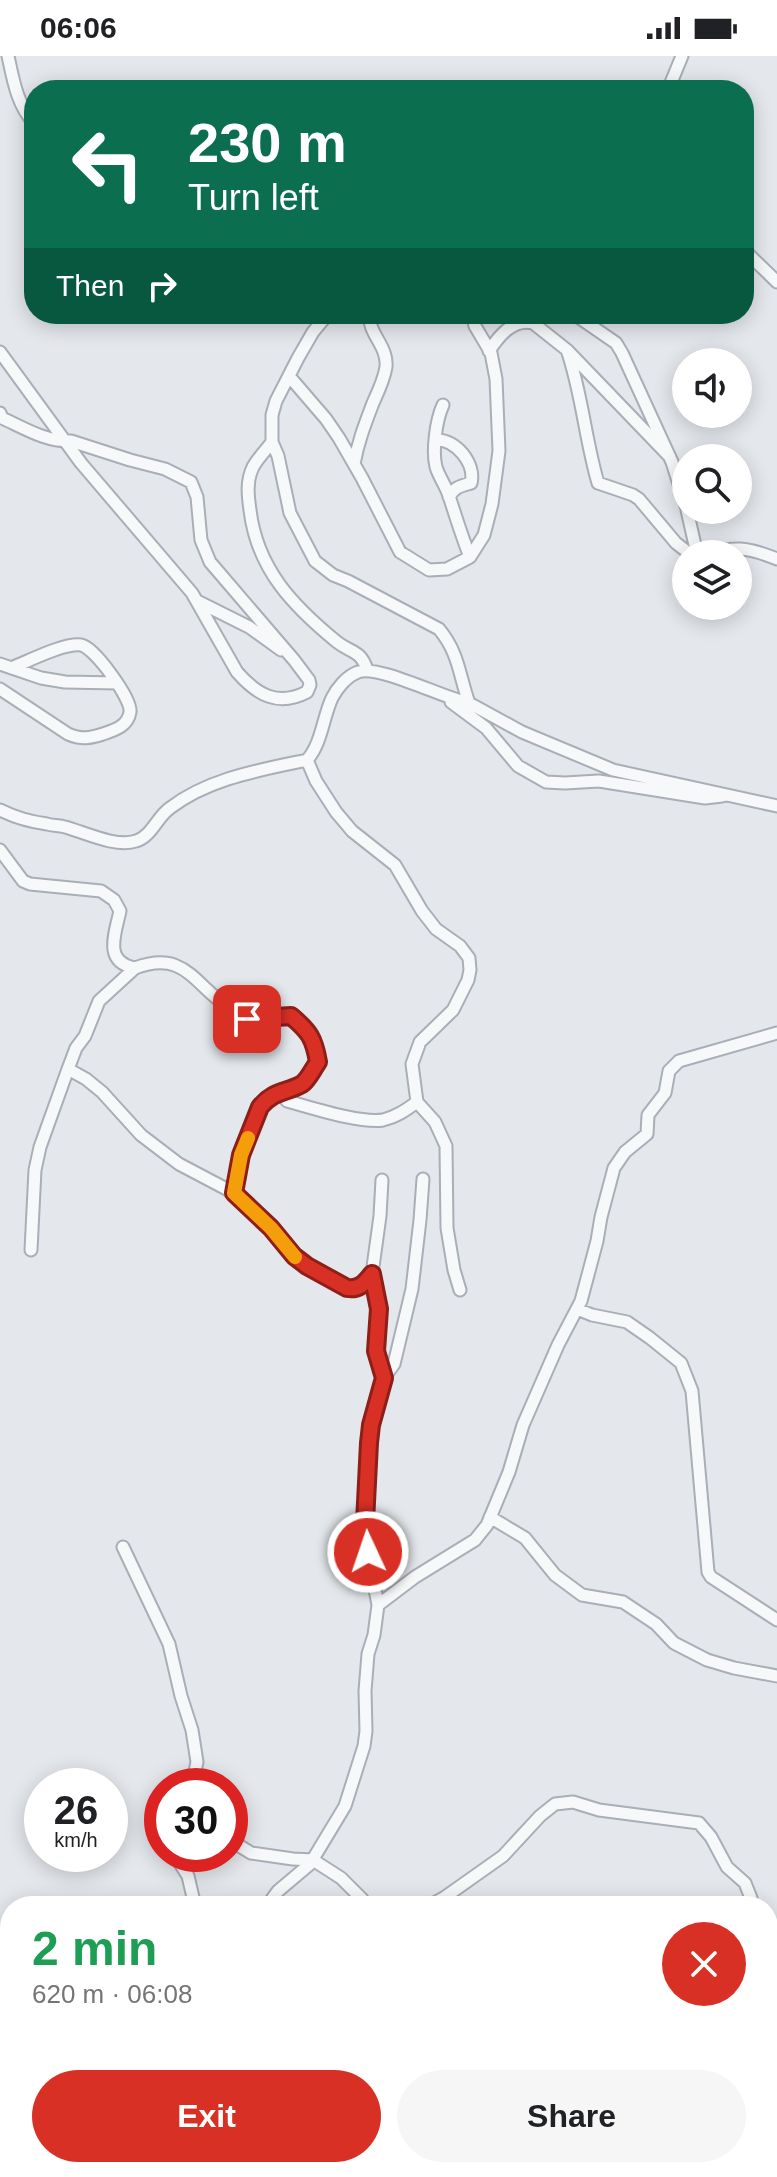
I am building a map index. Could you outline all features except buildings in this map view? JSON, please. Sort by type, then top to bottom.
[{"type":"street","points":[[8,56],[16,92],[24,109]]},
{"type":"street","points":[[672,80],[682,56]]},
{"type":"street","points":[[754,260],[777,282]]},
{"type":"street","points":[[320,324],[289,376],[272,415],[272,442],[290,513],[315,561],[333,575],[439,629],[457,658],[469,703]]},
{"type":"street","points":[[354,464],[357,444],[386,366],[384,349],[370,324]]},
{"type":"street","points":[[289,376],[326,419],[354,464],[400,552],[429,570],[447,569],[470,557],[484,535],[492,504],[499,451],[496,379],[489,351],[474,324]]},
{"type":"street","points":[[489,351],[504,331],[519,324]]},
{"type":"street","points":[[534,324],[567,350],[670,457]]},
{"type":"street","points":[[588,324],[616,343],[622,353],[672,463]]},
{"type":"street","points":[[567,350],[598,483],[639,499],[673,540]]},
{"type":"street","points":[[0,352],[65,441],[81,463],[197,601],[237,672],[254,690],[281,699],[307,692],[309,680],[210,562],[201,540],[197,497],[191,482],[165,469],[71,441],[65,441],[59,442],[33,433],[2,418],[0,413]]},
{"type":"street","points":[[443,405],[437,419],[436,469],[470,557]]},
{"type":"street","points":[[436,440],[455,446],[471,468],[471,483],[459,486],[449,497]]},
{"type":"street","points":[[272,442],[253,467],[247,491],[261,554],[284,593],[339,644],[361,656],[367,670]]},
{"type":"street","points":[[752,551],[777,559]]},
{"type":"street","points":[[197,601],[249,627],[294,660]]},
{"type":"street","points":[[0,689],[78,738],[86,739],[118,729],[130,716],[131,708],[117,683],[87,647],[66,647],[6,666]]},
{"type":"street","points":[[6,666],[41,678],[65,682],[117,683]]},
{"type":"street","points":[[0,810],[44,824],[64,826],[92,837],[134,842],[148,834],[170,807],[208,786],[307,760],[316,748],[327,710],[339,686],[356,672],[367,670],[441,694],[477,719],[518,766],[546,782],[599,781],[705,798],[732,795]]},
{"type":"street","points":[[441,694],[469,703],[522,732],[613,770],[777,806]]},
{"type":"street","points":[[307,760],[336,812],[352,831],[395,865],[436,929],[460,946],[469,958],[468,980],[453,1010],[420,1042],[414,1056],[412,1074],[417,1102],[435,1122],[446,1146],[447,1228],[460,1290]]},
{"type":"street","points":[[0,850],[23,881],[101,891],[114,900],[120,911],[114,955],[118,962],[135,968]]},
{"type":"street","points":[[31,1250],[35,1170],[68,1069],[99,1001],[135,968],[164,961],[177,966],[247,1019],[291,1016],[306,1028],[312,1038],[318,1062],[304,1083],[280,1091],[260,1107],[241,1155],[234,1193]]},
{"type":"street","points":[[378,1605],[415,1577],[475,1540],[487,1525],[509,1472],[523,1425],[577,1309],[588,1277],[614,1168],[625,1152],[647,1134],[648,1115],[665,1093],[669,1071],[679,1061],[777,1033]]},
{"type":"street","points":[[68,1069],[102,1092],[141,1135],[179,1164],[234,1193],[307,1266],[354,1289],[372,1274]]},
{"type":"street","points":[[280,1091],[287,1101],[374,1121],[394,1117],[417,1102]]},
{"type":"street","points":[[274,1896],[313,1860],[345,1806],[364,1746],[368,1654],[378,1605],[365,1522],[370,1434],[384,1378],[394,1364],[412,1289],[423,1179]]},
{"type":"street","points":[[382,1180],[372,1274],[379,1309],[376,1351],[384,1378]]},
{"type":"street","points":[[577,1309],[627,1322],[681,1363],[692,1391],[708,1572],[777,1620]]},
{"type":"street","points":[[490,1517],[525,1538],[555,1575],[582,1595],[623,1602],[656,1624],[674,1643],[707,1660],[777,1676]]},
{"type":"street","points":[[123,1547],[169,1644],[192,1730],[196,1768]]},
{"type":"street","points":[[446,1896],[503,1856],[555,1804],[573,1802],[599,1810],[699,1823],[711,1837],[727,1867],[745,1883],[750,1896]]},
{"type":"street","points":[[248,1851],[313,1860],[341,1878],[359,1896]]},
{"type":"street","points":[[185,1872],[193,1896]]},
{"type":"slow traffic","points":[[248,1138],[241,1155],[234,1193],[271,1228],[295,1257]]},
{"type":"route","points":[[247,1019],[291,1016],[306,1028],[312,1038],[318,1062],[304,1083],[280,1091],[260,1107],[241,1155],[234,1193],[307,1266],[354,1289],[372,1274],[379,1309],[376,1351],[384,1378],[369,1443],[365,1522],[368,1552]]}]
